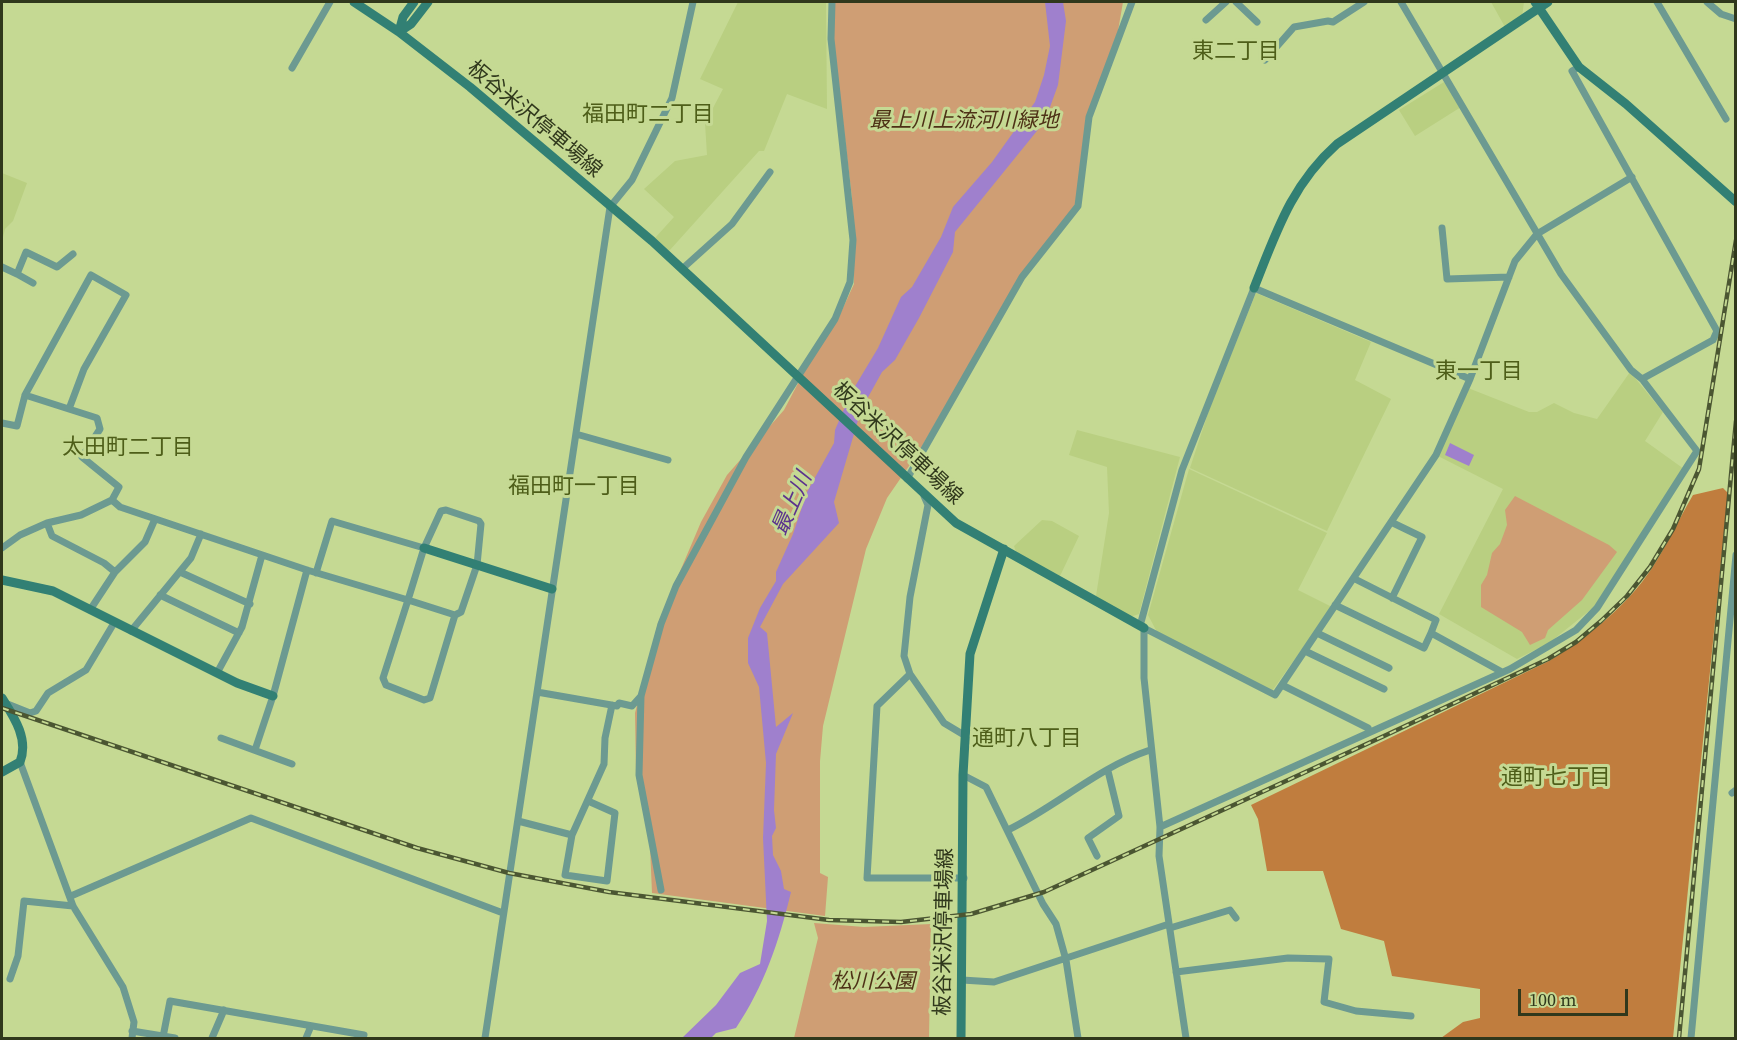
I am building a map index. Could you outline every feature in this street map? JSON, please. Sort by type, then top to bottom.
[{"type":"street","points":[[292,68],[330,2]]},
{"type":"street","name":"板谷米沢停車場線","points":[[354,2],[399,32],[470,87],[682,269],[924,496],[956,523],[1004,549],[970,654],[963,775],[961,1038]]},
{"type":"street","points":[[399,32],[403,17],[414,2]]},
{"type":"street","points":[[399,32],[411,24],[428,2]]},
{"type":"street","points":[[484,1038],[610,207],[632,180],[672,98],[693,2]]},
{"type":"street","points":[[661,890],[639,775],[641,696],[661,624],[676,586],[746,457],[800,379],[835,319],[850,282],[853,264],[849,198],[831,39],[832,2]]},
{"type":"street","points":[[904,477],[1022,277],[1078,206],[1089,117],[1132,2]]},
{"type":"street","points":[[1206,20],[1226,2]]},
{"type":"street","points":[[1236,2],[1257,22]]},
{"type":"street","points":[[1265,60],[1294,27],[1334,22],[1364,2]]},
{"type":"street","points":[[1160,828],[1502,672],[1576,630],[1597,608],[1696,451],[1583,306],[1401,2]]},
{"type":"street","points":[[1186,1038],[1159,856],[1160,828],[1150,750],[1142,627],[1182,470],[1293,194],[1309,172],[1337,144],[1444,74],[1537,4],[1548,2]]},
{"type":"street","points":[[1656,2],[1726,119]]},
{"type":"street","points":[[1707,2],[1721,14],[1736,20]]},
{"type":"street","points":[[1537,4],[1579,67],[1626,104],[1733,200]]},
{"type":"street","points":[[1579,67],[1572,71],[1717,331],[1713,340],[1642,379]]},
{"type":"street","points":[[682,269],[732,224],[770,172]]},
{"type":"street","points":[[1004,549],[1142,627],[1275,695],[1393,523],[1436,455],[1470,379],[1509,277],[1524,247],[1538,234],[1632,177]]},
{"type":"street","points":[[1442,228],[1447,279],[1509,277]]},
{"type":"street","points":[[17,274],[26,252],[57,267],[73,254]]},
{"type":"street","points":[[2,267],[33,283]]},
{"type":"street","points":[[2,423],[17,426],[25,395],[79,291],[91,275],[126,295],[84,369],[69,409]]},
{"type":"street","points":[[1254,288],[1470,379]]},
{"type":"street","points":[[2,548],[20,535],[47,523],[81,515],[112,500],[119,486],[82,457],[100,429],[97,418],[25,395]]},
{"type":"street","points":[[576,434],[668,460]]},
{"type":"street","points":[[924,496],[928,505],[910,597],[904,656],[910,674],[944,723],[964,735]]},
{"type":"street","points":[[112,500],[120,507],[262,555],[316,573],[408,600],[455,615],[461,612],[477,565],[481,524],[479,521],[446,510],[441,511],[424,548],[408,600],[383,678],[386,685],[424,700],[430,698],[455,615]]},
{"type":"street","points":[[90,610],[115,572],[145,542],[155,519]]},
{"type":"street","points":[[316,573],[333,521],[552,588]]},
{"type":"street","points":[[47,523],[52,536],[104,563],[115,572]]},
{"type":"street","points":[[1392,598],[1422,537],[1393,523]]},
{"type":"street","points":[[131,631],[191,558],[201,534]]},
{"type":"street","points":[[217,673],[239,633],[250,604],[262,555]]},
{"type":"street","points":[[1691,1038],[1736,555]]},
{"type":"street","points":[[255,750],[273,696],[307,570]]},
{"type":"street","points":[[180,572],[250,604]]},
{"type":"street","points":[[1335,605],[1424,648],[1436,620],[1355,579]]},
{"type":"street","points":[[2,580],[53,591],[217,673],[273,696]]},
{"type":"street","points":[[160,596],[239,633]]},
{"type":"street","points":[[3,700],[30,713],[36,711],[48,693],[86,670],[114,623]]},
{"type":"street","points":[[1317,633],[1389,668]]},
{"type":"street","points":[[1431,633],[1502,672]]},
{"type":"street","points":[[1305,651],[1383,690]]},
{"type":"street","points":[[910,674],[878,706],[867,878],[964,878]]},
{"type":"street","points":[[1282,685],[1368,728]]},
{"type":"street","points":[[537,692],[612,705],[619,703],[632,706],[641,696]]},
{"type":"street","points":[[2,772],[20,762],[23,756],[21,734],[3,700]]},
{"type":"street","points":[[588,801],[615,813],[608,881],[565,875],[572,836],[604,764],[605,738],[612,705]]},
{"type":"street","points":[[221,738],[291,764]]},
{"type":"street","points":[[1008,830],[1036,816],[1129,757],[1150,750]]},
{"type":"street","points":[[20,762],[73,906],[123,987],[134,1022],[132,1035],[175,1038]]},
{"type":"street","points":[[1097,856],[1088,838],[1119,816],[1108,771]]},
{"type":"street","points":[[963,775],[986,787],[1043,904],[1056,924],[1066,960],[1078,1038]]},
{"type":"street","points":[[71,896],[251,818],[503,913]]},
{"type":"street","points":[[518,821],[572,836]]},
{"type":"street","points":[[10,979],[18,956],[24,901],[73,906]]},
{"type":"street","points":[[962,980],[994,982],[1169,926],[1230,910],[1236,918]]},
{"type":"street","points":[[1176,972],[1288,958],[1329,959],[1324,1002],[1356,1011],[1411,1016]]},
{"type":"street","points":[[163,1037],[170,1001],[364,1035]]},
{"type":"street","points":[[212,1038],[224,1010]]},
{"type":"street","points":[[306,1038],[311,1026]]},
{"type":"shaded area","points":[[738,2],[826,2],[827,109],[787,94],[764,151],[759,151],[669,251],[655,238],[674,217],[644,189],[675,161],[707,155],[705,123],[723,89],[700,79]]},
{"type":"shaded area","points":[[1045,2],[1063,2],[1066,21],[1058,85],[1045,121],[955,232],[953,252],[919,318],[895,360],[882,372],[861,410],[834,502],[839,523],[783,584],[760,627],[767,633],[776,727],[793,713],[776,754],[774,810],[776,828],[772,836],[773,855],[781,871],[784,889],[791,892],[770,963],[755,996],[736,1028],[716,1033],[711,1038],[682,1038],[716,1005],[740,973],[760,964],[767,921],[763,838],[766,763],[759,687],[748,663],[748,638],[760,608],[776,581],[776,572],[793,534],[807,492],[834,443],[835,430],[851,393],[878,348],[901,297],[912,287],[941,237],[953,207],[992,162],[1035,102],[1050,46]]},
{"type":"shaded area","points":[[1491,2],[1524,2],[1522,17],[1505,27]]},
{"type":"shaded area","points":[[1444,82],[1461,107],[1415,136],[1399,110]]},
{"type":"shaded area","points":[[2,173],[27,183],[13,221],[5,229],[2,241]]},
{"type":"shaded area","points":[[1256,293],[1371,342],[1355,380],[1391,399],[1327,531],[1190,468],[1211,404]]},
{"type":"shaded area","points":[[1630,372],[1663,412],[1645,441],[1684,469],[1594,607],[1549,643],[1517,659],[1439,614],[1503,489],[1438,456],[1468,388],[1529,412],[1537,412],[1554,403],[1574,413],[1597,419]]},
{"type":"shaded area","points":[[1077,430],[1180,457],[1139,614],[1130,617],[1096,596],[1109,513],[1107,467],[1069,455]]},
{"type":"shaded area","points":[[1450,443],[1474,455],[1469,466],[1445,455]]},
{"type":"shaded area","points":[[1189,469],[1327,533],[1298,590],[1332,607],[1272,691],[1157,632],[1148,615]]},
{"type":"shaded area","points":[[1723,488],[1728,493],[1673,1038],[1441,1038],[1463,1022],[1480,1018],[1480,989],[1392,976],[1384,941],[1341,929],[1323,871],[1267,871],[1258,819],[1251,805],[1564,652],[1606,620],[1642,582],[1663,550],[1693,495]]},
{"type":"shaded area","points":[[1042,520],[1052,521],[1079,536],[1060,576],[1016,552],[1014,546]]},
{"type":"green space","name":"最上川上流河川緑地","points":[[834,2],[1123,2],[1118,31],[1086,118],[1076,204],[1021,276],[918,453],[887,498],[866,549],[823,726],[820,761],[820,873],[828,877],[825,916],[652,893],[650,846],[636,775],[635,713],[658,623],[701,522],[727,475],[784,410],[805,370],[837,321],[854,284],[852,198],[833,39]]},
{"type":"green space","points":[[1515,496],[1609,545],[1617,552],[1582,600],[1548,630],[1545,638],[1530,645],[1522,632],[1481,607],[1481,585],[1487,575],[1492,553],[1500,544],[1507,525],[1505,510]]},
{"type":"green space","name":"松川公園","points":[[814,923],[864,927],[931,924],[929,1038],[794,1038],[818,938]]},
{"type":"railway","points":[[2,708],[417,848],[509,873],[609,892],[829,920],[901,922],[971,914],[1044,892],[1384,736],[1548,659],[1576,642],[1601,621],[1627,596],[1650,567],[1673,529],[1699,469],[1736,240]]},
{"type":"railway","points":[[1679,1038],[1736,421]]},
{"type":"district","name":"東二丁目","points":[[1236,52]]},
{"type":"district","name":"福田町二丁目","points":[[648,115]]},
{"type":"district","name":"東一丁目","points":[[1479,372]]},
{"type":"district","name":"太田町二丁目","points":[[128,448]]},
{"type":"district","name":"福田町一丁目","points":[[574,487]]},
{"type":"district","name":"通町八丁目","points":[[1027,739]]},
{"type":"district","name":"通町七丁目","points":[[1556,778]]},
{"type":"water label","name":"最上川","points":[[793,504]]}]
